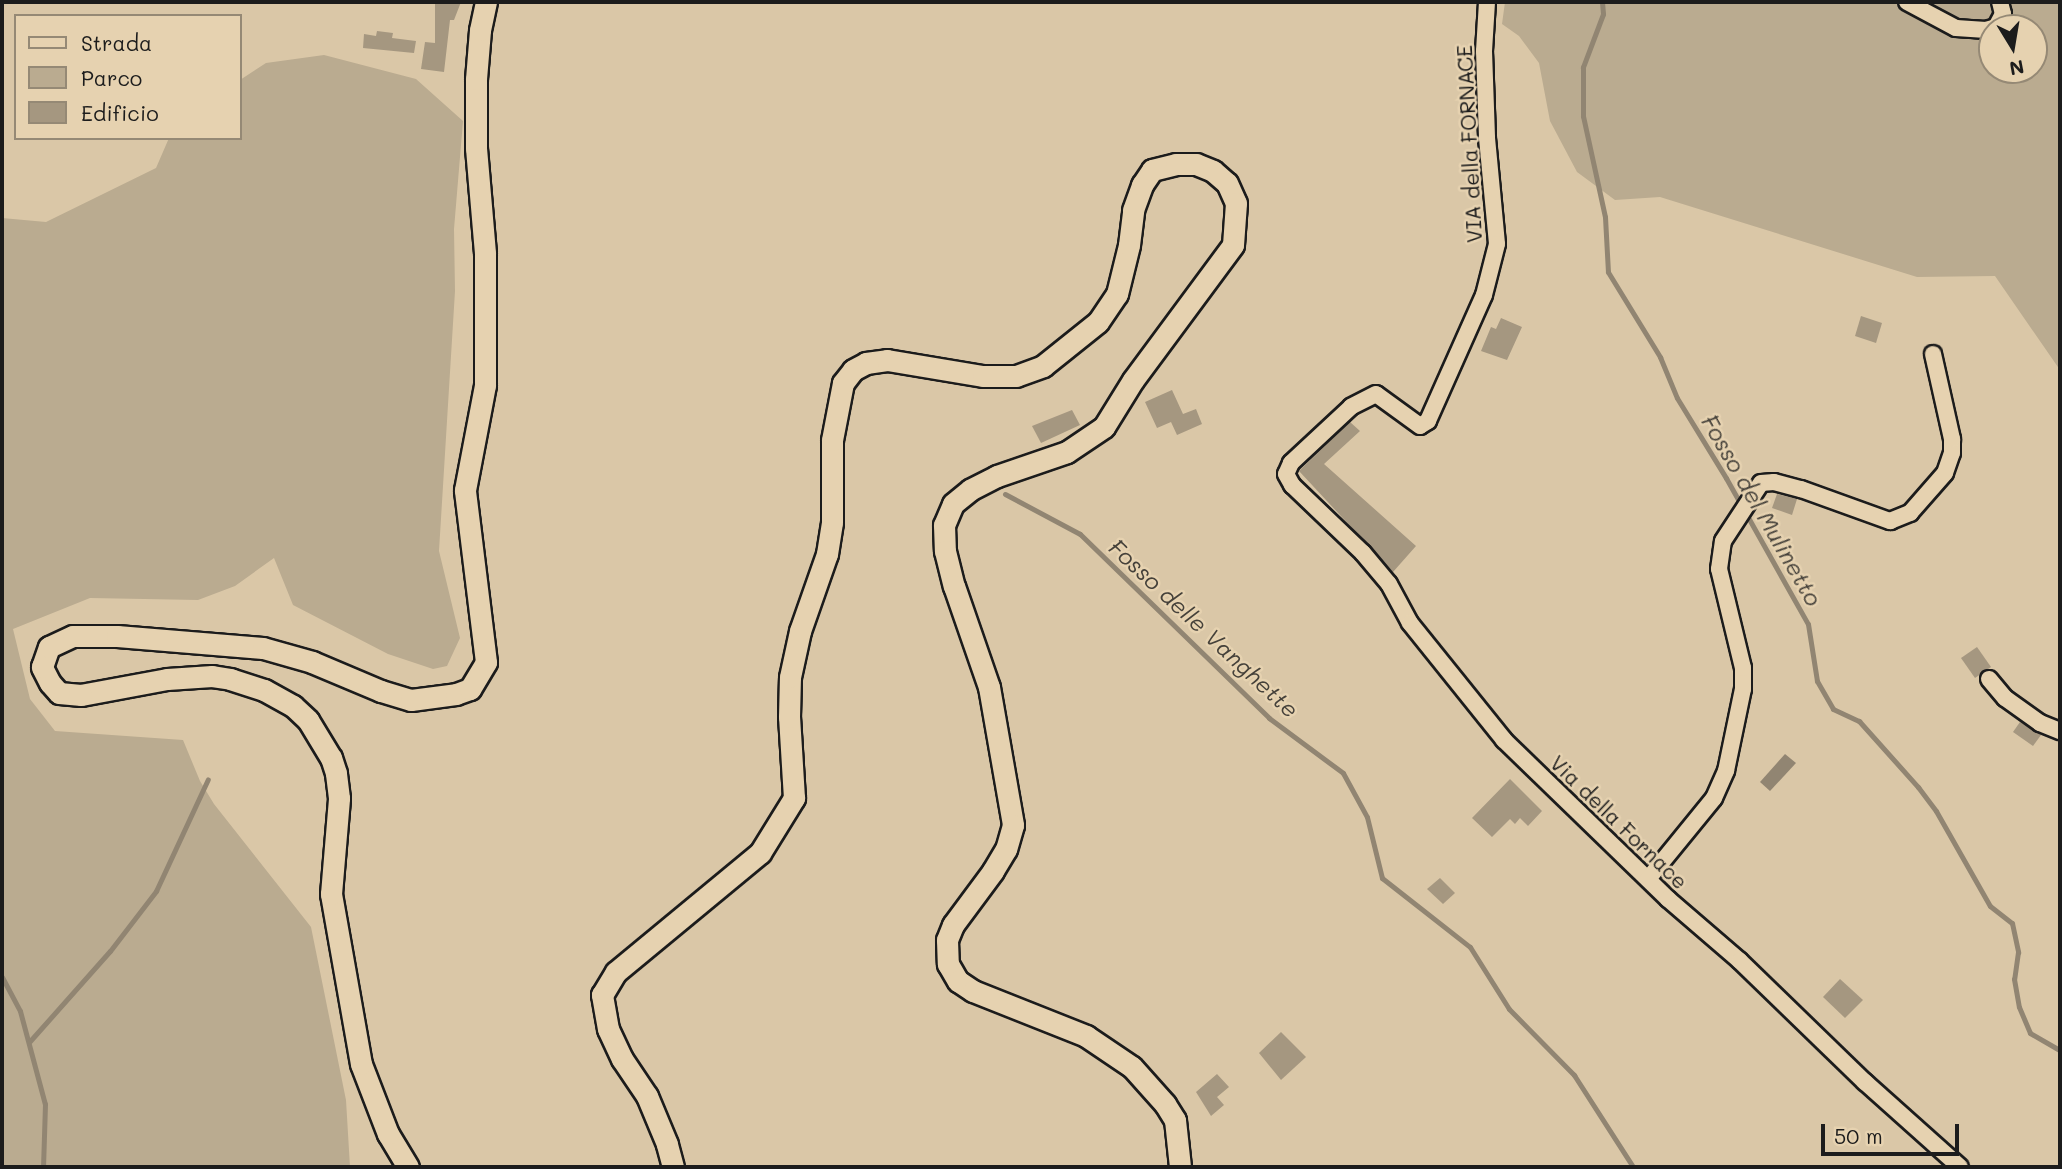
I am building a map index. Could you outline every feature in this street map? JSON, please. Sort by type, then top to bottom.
[{"type":"main road","points":[[408,1167],[388,1134],[361,1063],[331,894],[339,798],[336,774],[331,758],[308,720],[293,706],[264,690],[220,677],[167,679],[81,695],[59,693],[42,667],[48,647],[73,636],[117,636],[263,648],[312,662],[381,691],[411,700],[456,694],[470,689],[486,662],[465,490],[485,385],[485,253],[476,148],[476,79],[486,2]]},
{"type":"main road","points":[[673,1167],[667,1144],[647,1096],[622,1059],[608,1030],[602,995],[617,972],[760,853],[794,798],[789,718],[790,677],[800,631],[827,554],[832,522],[832,440],[843,383],[860,366],[887,360],[983,376],[1016,376],[1043,366],[1098,322],[1117,294],[1129,245],[1133,210],[1142,185],[1152,170],[1176,164],[1196,164],[1213,171],[1227,183],[1236,203],[1233,246],[1133,380],[1104,427],[1067,452],[997,476],[970,490],[953,503],[944,525],[945,551],[954,586],[989,687],[1013,825],[1006,849],[993,871],[953,925],[947,940],[948,964],[958,981],[973,991],[1086,1036],[1132,1067],[1165,1104],[1175,1121],[1180,1167]]},
{"type":"street","name":"VIA della FORNACE","points":[[1286,474],[1292,463],[1351,407],[1376,394],[1420,426],[1428,421],[1484,296],[1497,244],[1487,138],[1484,51],[1487,2]]},
{"type":"street","points":[[1907,2],[1956,28],[1986,30],[1996,27],[2003,14],[2000,2]]},
{"type":"street","points":[[1648,879],[1714,798],[1726,771],[1743,689],[1743,668],[1719,569],[1723,541],[1761,483],[1774,482],[1838,500],[1890,521],[1910,513],[1945,472],[1952,453],[1952,439],[1933,354]]},
{"type":"street","name":"Via della Fornace","points":[[1286,474],[1292,485],[1363,553],[1380,574],[1410,623],[1504,740],[1648,879],[1959,1167]]},
{"type":"street","points":[[1989,679],[2005,698],[2040,723],[2060,731]]},
{"type":"green space","points":[[1505,2],[2060,2],[2060,370],[1995,276],[1917,277],[1660,197],[1615,200],[1577,172],[1550,121],[1539,63],[1519,36],[1502,24]]},
{"type":"green space","points":[[324,55],[416,79],[463,121],[454,229],[455,291],[439,551],[460,638],[447,666],[433,669],[388,654],[293,605],[274,558],[235,586],[198,600],[90,598],[13,629],[30,699],[55,731],[183,740],[200,781],[214,804],[311,927],[346,1100],[350,1167],[2,1167],[2,218],[46,222],[156,168],[168,140],[242,140],[242,79],[266,63]]},
{"type":"shaded area","points":[[1785,754],[1796,763],[1770,791],[1760,782]]},
{"type":"building","points":[[435,2],[461,2],[454,20],[450,20],[444,72],[421,69],[425,42],[435,43]]},
{"type":"building","points":[[377,31],[393,33],[392,38],[416,41],[414,53],[363,48],[364,34],[376,36]]},
{"type":"building","points":[[1861,316],[1882,323],[1876,343],[1855,336]]},
{"type":"building","points":[[1501,318],[1522,327],[1507,360],[1481,351],[1491,327],[1496,329]]},
{"type":"building","points":[[1172,390],[1183,414],[1196,409],[1202,424],[1177,435],[1171,422],[1157,428],[1145,402]]},
{"type":"building","points":[[1072,410],[1080,425],[1041,443],[1032,426]]},
{"type":"building","points":[[1350,422],[1360,431],[1324,464],[1416,546],[1393,572],[1299,471]]},
{"type":"building","points":[[1777,494],[1797,499],[1792,515],[1772,508]]},
{"type":"building","points":[[1977,647],[1991,667],[1975,678],[1961,658]]},
{"type":"building","points":[[2020,722],[2041,735],[2033,746],[2013,732]]},
{"type":"building","points":[[1510,779],[1542,811],[1528,826],[1520,818],[1515,824],[1510,819],[1492,837],[1472,818]]},
{"type":"building","points":[[1440,878],[1455,893],[1443,904],[1427,889]]},
{"type":"building","points":[[1840,979],[1863,1000],[1845,1018],[1823,997]]},
{"type":"building","points":[[1281,1032],[1306,1057],[1281,1080],[1259,1053]]},
{"type":"building","points":[[1217,1074],[1229,1087],[1217,1097],[1224,1105],[1211,1116],[1196,1092]]},
{"type":"waterway","name":"Fosso del Mulinetto","points":[[1602,2],[1603,14],[1583,67],[1583,116],[1605,217],[1608,272],[1660,357],[1677,398],[1726,478],[1808,624],[1817,681],[1833,709],[1859,721],[1918,787],[1936,811],[1990,906],[2012,923],[2018,952],[2014,979],[2019,1007],[2030,1033],[2060,1050]]},
{"type":"waterway","name":"Fosso delle Vanghette","points":[[1005,494],[1080,534],[1269,718],[1343,773],[1367,817],[1382,878],[1470,947],[1509,1009],[1574,1075],[1633,1167]]},
{"type":"waterway","points":[[30,1041],[110,951],[156,891],[208,779]]},
{"type":"waterway","points":[[2,977],[20,1011],[45,1104],[43,1167]]}]
